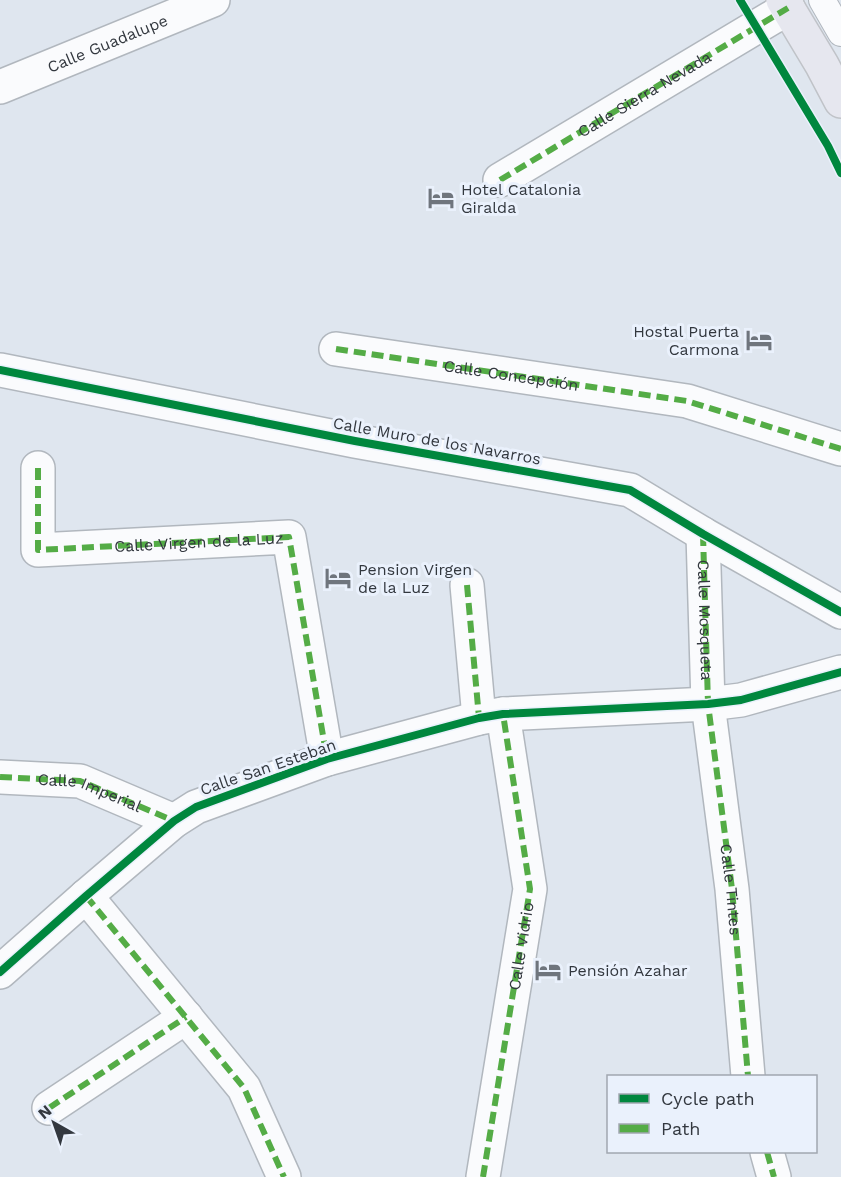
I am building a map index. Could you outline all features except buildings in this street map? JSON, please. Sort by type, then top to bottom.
[{"type":"main road","points":[[785,4],[832,62],[841,101]]},
{"type":"street","name":"Calle Guadalupe","points":[[0,87],[213,0]]},
{"type":"street","name":"Calle Sierra Nevada","points":[[500,180],[785,4]]},
{"type":"street","name":"Calle Concepción","points":[[336,349],[687,401],[841,449]]},
{"type":"street","name":"Calle Muro de los Navarros","points":[[0,370],[354,441],[630,490],[841,612]]},
{"type":"street","name":"Calle Virgen de la Luz","points":[[38,468],[38,550],[289,537],[327,759]]},
{"type":"street","name":"Calle Mosqueta","points":[[703,534],[708,704]]},
{"type":"street","points":[[467,585],[491,716]]},
{"type":"street","name":"Calle San Esteban","points":[[0,972],[174,821],[196,807],[327,759],[491,716],[708,704],[741,700],[841,672]]},
{"type":"street","name":"Calle Tintes","points":[[708,704],[732,889],[748,1075]]},
{"type":"street","name":"Calle Vidrio","points":[[483,1177],[530,889],[491,716]]},
{"type":"street","name":"Calle Imperial","points":[[0,777],[80,782],[174,821]]},
{"type":"street","points":[[86,896],[244,1088],[284,1177]]},
{"type":"street","points":[[49,1108],[186,1017]]},
{"type":"street","points":[[766,1153],[774,1177]]},
{"type":"lane","points":[[822,0],[841,33]]},
{"type":"marked path","points":[[500,180],[788,8]]},
{"type":"marked path","points":[[336,349],[687,401],[841,449]]},
{"type":"marked path","points":[[38,468],[38,550],[289,537],[327,759]]},
{"type":"marked path","points":[[703,534],[708,704],[732,889],[748,1075]]},
{"type":"marked path","points":[[467,585],[479,718]]},
{"type":"marked path","points":[[483,1177],[530,889],[503,714]]},
{"type":"marked path","points":[[0,777],[80,781],[174,821]]},
{"type":"marked path","points":[[86,896],[244,1088],[284,1177]]},
{"type":"marked path","points":[[49,1108],[186,1017]]},
{"type":"marked path","points":[[767,1153],[774,1177]]},
{"type":"cycle path","points":[[740,0],[828,146],[841,173]]},
{"type":"cycle path","points":[[0,370],[355,441],[630,490],[841,612]]},
{"type":"cycle path","points":[[0,972],[174,821],[196,807],[327,759],[479,718],[503,714],[708,704],[741,700],[841,672]]},
{"type":"place","name":"Hotel Catalonia Giralda","points":[[441,198]]},
{"type":"place","name":"Hostal Puerta Carmona","points":[[759,340]]},
{"type":"place","name":"Pension Virgen de la Luz","points":[[338,578]]},
{"type":"place","name":"Pensión Azahar","points":[[548,970]]}]
